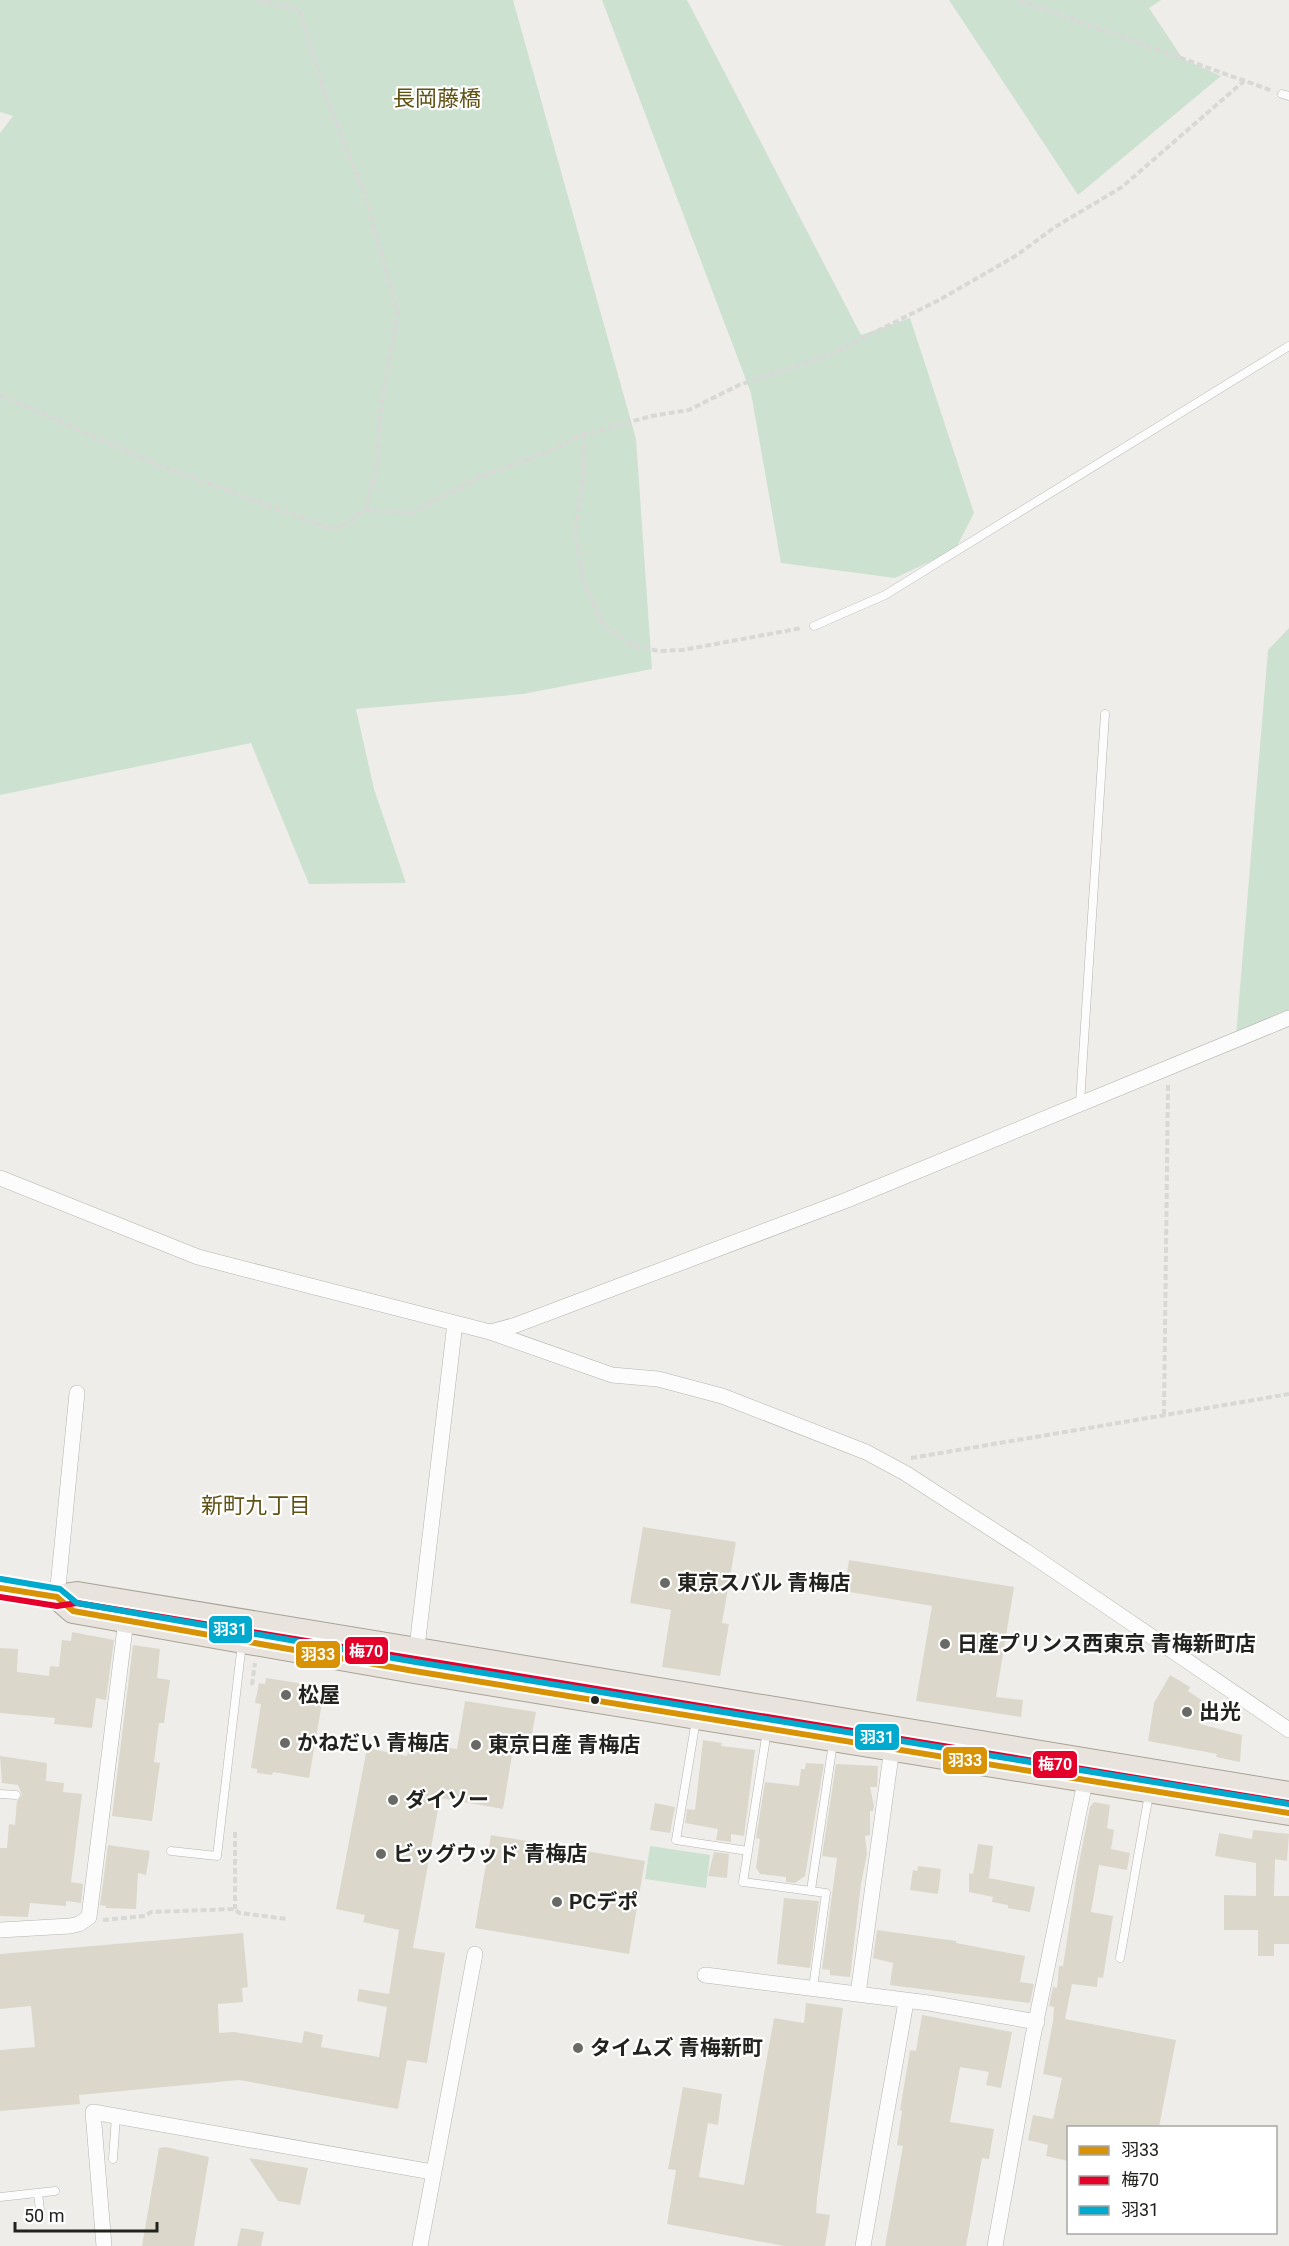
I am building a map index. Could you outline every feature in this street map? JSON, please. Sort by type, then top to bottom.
[{"type":"main road","points":[[0,1588],[57,1597],[77,1594],[696,1716],[1085,1782],[1289,1813]]},
{"type":"main road","points":[[57,1597],[73,1611],[250,1643],[416,1660],[1289,1794]]},
{"type":"street","points":[[490,1332],[527,1321],[836,1204],[1289,1018]]},
{"type":"street","points":[[0,1178],[198,1257],[490,1332],[612,1375],[658,1379],[722,1396],[866,1452],[905,1473],[1130,1620],[1289,1730]]},
{"type":"street","points":[[416,1660],[455,1323]]},
{"type":"street","points":[[57,1597],[77,1393]]},
{"type":"street","points":[[0,1930],[70,1926],[79,1924],[89,1917],[126,1620]]},
{"type":"street","points":[[858,1995],[892,1748]]},
{"type":"street","points":[[994,2246],[1085,1782]]},
{"type":"street","points":[[420,2246],[432,2172],[475,1954]]},
{"type":"street","points":[[705,1975],[928,2003],[1037,2022]]},
{"type":"street","points":[[863,2246],[906,2002]]},
{"type":"street","points":[[104,2246],[93,2112],[432,2172]]},
{"type":"lane","points":[[814,626],[885,595],[1289,346]]},
{"type":"lane","points":[[1080,1103],[1105,714]]},
{"type":"lane","points":[[171,1851],[217,1856],[250,1643]]},
{"type":"lane","points":[[696,1716],[676,1840],[748,1851]]},
{"type":"lane","points":[[768,1728],[743,1882],[826,1893],[813,1988]]},
{"type":"lane","points":[[811,1890],[833,1739]]},
{"type":"lane","points":[[1120,1958],[1150,1792]]},
{"type":"lane","points":[[0,1794],[16,1795]]},
{"type":"lane","points":[[113,2158],[116,2116]]},
{"type":"lane","points":[[0,2197],[55,2191]]},
{"type":"lane","points":[[38,2193],[40,2210]]},
{"type":"path","points":[[0,396],[158,465],[332,529],[348,524],[365,510],[376,471],[381,406],[398,314],[365,195],[327,100],[299,9],[256,0]]},
{"type":"path","points":[[1019,0],[1285,95]]},
{"type":"path","points":[[365,510],[412,513],[480,477],[545,453],[584,434],[652,416],[689,410],[739,386],[829,355],[939,300],[1017,255],[1054,227],[1122,187],[1244,81]]},
{"type":"path","points":[[584,434],[583,478],[575,530],[583,580],[603,625],[632,645],[658,651],[705,647],[814,626]]},
{"type":"path","points":[[1164,1415],[1168,1066]]},
{"type":"path","points":[[905,1473],[908,1459],[1289,1394]]},
{"type":"path","points":[[250,1643],[252,1690]]},
{"type":"path","points":[[235,1829],[235,1909]]},
{"type":"path","points":[[89,1917],[94,1921],[145,1916],[151,1912],[235,1909],[239,1913],[287,1919]]},
{"type":"green space","points":[[0,0],[513,0],[636,439],[652,669],[523,694],[356,709],[374,789],[406,883],[309,884],[251,743],[0,795],[0,133],[13,116],[0,112]]},
{"type":"green space","points":[[602,0],[687,0],[861,335],[910,318],[974,513],[955,550],[895,578],[781,563],[751,393]]},
{"type":"green space","points":[[949,0],[1161,0],[1149,8],[1183,59],[1221,76],[1078,195]]},
{"type":"green space","points":[[1289,628],[1289,1016],[1236,1036],[1268,650]]},
{"type":"green space","points":[[650,1846],[710,1855],[706,1888],[645,1879]]},
{"type":"building","points":[[643,1527],[736,1542],[722,1623],[729,1624],[720,1676],[662,1667],[671,1610],[630,1603]]},
{"type":"building","points":[[849,1560],[1014,1587],[996,1697],[1023,1700],[1021,1717],[916,1701],[932,1606],[844,1591]]},
{"type":"building","points":[[72,1632],[114,1640],[106,1700],[96,1698],[92,1728],[54,1724],[55,1718],[0,1713],[0,1648],[18,1649],[17,1672],[49,1676],[50,1666],[59,1667],[62,1640],[71,1641]]},
{"type":"building","points":[[133,1645],[160,1649],[157,1678],[170,1680],[164,1723],[159,1723],[154,1762],[160,1763],[152,1821],[112,1816]]},
{"type":"building","points":[[1170,1675],[1190,1687],[1188,1691],[1212,1707],[1200,1724],[1242,1735],[1240,1762],[1216,1757],[1217,1754],[1148,1741],[1154,1703]]},
{"type":"building","points":[[266,1678],[317,1686],[315,1702],[322,1703],[309,1778],[273,1772],[272,1775],[257,1773],[257,1769],[251,1768],[261,1704],[255,1703],[259,1683],[265,1684]]},
{"type":"building","points":[[465,1701],[536,1712],[530,1745],[514,1743],[503,1809],[440,1798],[413,1948],[445,1953],[427,2063],[407,2060],[398,2109],[239,2080],[79,2095],[80,2104],[0,2111],[0,2050],[35,2047],[31,2006],[0,2009],[0,1954],[243,1933],[248,1987],[242,1988],[243,2002],[218,2004],[219,2033],[234,2032],[302,2043],[304,2031],[323,2035],[321,2047],[379,2057],[387,2007],[357,2001],[359,1989],[389,1994],[399,1930],[363,1922],[365,1915],[336,1909],[367,1748],[407,1756],[410,1742],[457,1749]]},
{"type":"building","points":[[703,1740],[722,1743],[721,1746],[755,1750],[744,1836],[731,1834],[731,1842],[716,1840],[718,1829],[685,1823],[687,1809],[695,1810]]},
{"type":"building","points":[[0,1756],[47,1763],[46,1781],[64,1783],[63,1792],[82,1794],[71,1882],[83,1884],[81,1903],[66,1901],[66,1906],[30,1903],[28,1917],[0,1916],[0,1848],[7,1848],[9,1824],[15,1825],[17,1801],[22,1795],[18,1785],[2,1783]]},
{"type":"building","points":[[806,1763],[824,1764],[805,1876],[795,1883],[786,1882],[786,1877],[760,1874],[756,1868],[760,1839],[756,1838],[765,1782],[799,1786],[801,1769],[805,1769]]},
{"type":"building","points":[[836,1764],[878,1766],[877,1787],[870,1787],[874,1806],[873,1811],[870,1811],[870,1835],[865,1836],[867,1854],[861,1884],[850,1977],[830,1975],[830,1970],[822,1969],[837,1858],[822,1856]]},
{"type":"building","points":[[1094,1802],[1110,1805],[1107,1828],[1114,1830],[1111,1849],[1130,1853],[1127,1870],[1099,1865],[1091,1912],[1113,1916],[1103,1978],[1098,1977],[1097,1987],[1072,1984],[1065,2019],[1176,2040],[1159,2126],[1067,2126],[1067,2161],[1046,2156],[1048,2145],[1028,2140],[1033,2115],[1053,2119],[1062,2078],[1043,2074],[1053,2021],[1054,2007],[1049,2006],[1053,1987],[1057,1988],[1059,1966],[1063,1966],[1090,1807]]},
{"type":"building","points":[[655,1803],[675,1807],[670,1833],[650,1830]]},
{"type":"building","points":[[1253,1830],[1289,1834],[1287,1861],[1275,1859],[1274,1896],[1289,1896],[1289,1944],[1274,1944],[1274,1956],[1258,1956],[1258,1930],[1224,1930],[1224,1895],[1256,1896],[1256,1863],[1215,1856],[1219,1833],[1252,1839]]},
{"type":"building","points":[[491,1835],[645,1861],[629,1954],[475,1928]]},
{"type":"building","points":[[978,1844],[993,1846],[989,1878],[1035,1887],[1030,1912],[1008,1908],[1008,1905],[992,1902],[993,1897],[969,1892],[969,1873],[973,1874]]},
{"type":"building","points":[[108,1845],[150,1851],[146,1875],[138,1873],[136,1909],[106,1908],[100,1905]]},
{"type":"building","points":[[714,1852],[729,1854],[727,1878],[708,1876]]},
{"type":"building","points":[[918,1866],[941,1869],[938,1894],[910,1890],[913,1870],[917,1871]]},
{"type":"building","points":[[784,1898],[819,1901],[810,1968],[777,1964]]},
{"type":"building","points":[[877,1930],[956,1941],[956,1943],[1025,1956],[1020,1982],[1034,1984],[1030,2003],[890,1985],[893,1963],[873,1958]]},
{"type":"building","points":[[806,2003],[843,2008],[817,2198],[816,2213],[830,2215],[825,2246],[784,2246],[667,2224],[676,2170],[668,2169],[683,2087],[722,2094],[718,2125],[708,2123],[699,2177],[744,2185],[774,2018],[804,2023]]},
{"type":"building","points":[[922,2015],[1012,2032],[1001,2088],[986,2085],[989,2072],[960,2067],[950,2122],[994,2129],[989,2159],[982,2158],[966,2246],[885,2246],[903,2146],[897,2145],[902,2111],[900,2110],[910,2050],[916,2051]]},
{"type":"building","points":[[166,2147],[209,2157],[194,2246],[142,2246],[159,2148]]},
{"type":"building","points":[[249,2158],[308,2168],[300,2205],[278,2201]]},
{"type":"building","points":[[241,2228],[264,2232],[261,2246],[237,2246]]},
{"type":"transit line","name":"羽31","points":[[1,1579],[60,1589],[77,1603],[416,1662],[1289,1804]]},
{"type":"transit line","name":"羽33","points":[[0,1588],[57,1597],[73,1611],[414,1671],[1289,1813]]},
{"type":"transit line","name":"梅70","points":[[0,1597],[57,1606],[77,1603],[1288,1803]]},
{"type":"place","name":"東京スバル 青梅店","points":[[665,1583]]},
{"type":"place","name":"日産プリンス西東京 青梅新町店","points":[[945,1644]]},
{"type":"place","name":"松屋","points":[[286,1695]]},
{"type":"place","name":"出光","points":[[1187,1712]]},
{"type":"place","name":"かねだい 青梅店","points":[[285,1743]]},
{"type":"place","name":"東京日産 青梅店","points":[[476,1745]]},
{"type":"place","name":"ダイソー","points":[[393,1800]]},
{"type":"place","name":"ビッグウッド 青梅店","points":[[381,1854]]},
{"type":"place","name":"PCデポ","points":[[557,1902]]},
{"type":"place","name":"タイムズ 青梅新町","points":[[578,2048]]},
{"type":"district","name":"長岡藤橋","points":[[437,98]]},
{"type":"district","name":"新町九丁目","points":[[256,1505]]}]
